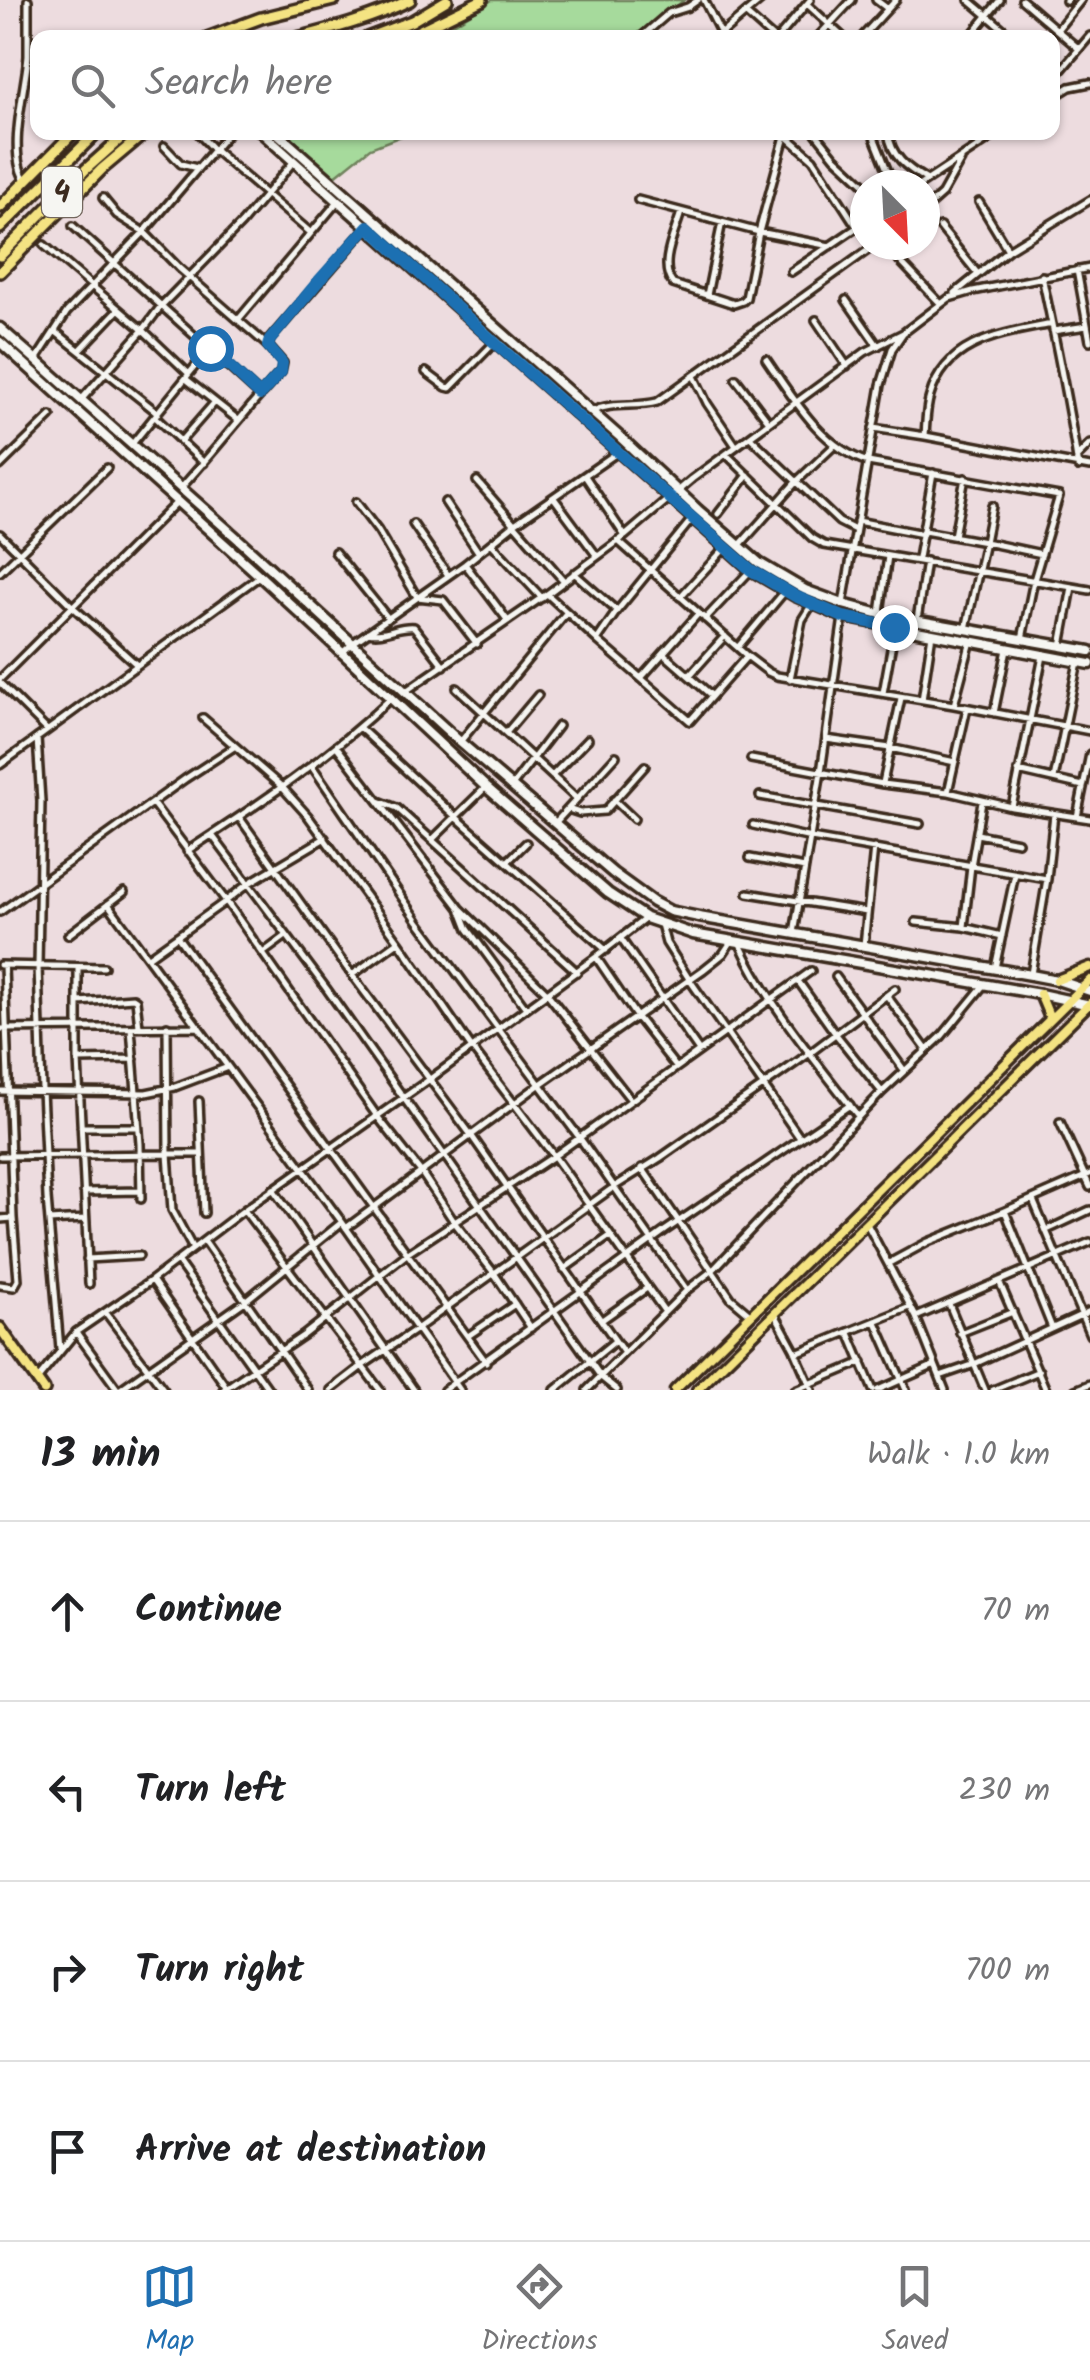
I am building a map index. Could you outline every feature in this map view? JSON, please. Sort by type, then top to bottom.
[{"type":"highway","points":[[228,30],[334,0]]},
{"type":"highway","points":[[331,30],[410,0]]},
{"type":"highway","points":[[387,30],[446,0]]},
{"type":"highway","points":[[420,30],[482,0]]},
{"type":"highway","points":[[0,207],[66,140]]},
{"type":"highway","name":"4","points":[[0,228],[89,140]]},
{"type":"highway","name":"4","points":[[0,256],[119,140]]},
{"type":"highway","points":[[0,272],[102,169],[136,140]]},
{"type":"highway","points":[[0,1328],[44,1390]]},
{"type":"main road","points":[[270,140],[751,570],[843,617],[1090,664]]},
{"type":"main road","points":[[285,140],[759,563],[805,590],[880,614],[1090,651]]},
{"type":"main road","points":[[0,328],[460,742],[652,902],[670,911],[996,968],[1086,990]]},
{"type":"main road","points":[[2,347],[260,576],[486,787],[608,893],[646,918],[693,934],[1090,1004]]},
{"type":"main road","points":[[1056,980],[1090,967]]},
{"type":"main road","points":[[675,1390],[1050,1018],[1086,990],[1090,980]]},
{"type":"main road","points":[[1040,994],[1050,1018]]},
{"type":"main road","points":[[698,1390],[1090,1004]]},
{"type":"main road","points":[[1077,1015],[1090,1013]]},
{"type":"street","points":[[26,180],[18,155],[28,58],[28,0]]},
{"type":"street","points":[[649,30],[669,12],[701,0],[718,30]]},
{"type":"street","points":[[729,30],[761,0]]},
{"type":"street","points":[[824,30],[852,0]]},
{"type":"street","points":[[876,0],[888,9]]},
{"type":"street","points":[[868,30],[896,0]]},
{"type":"street","points":[[969,0],[1005,30]]},
{"type":"street","points":[[976,30],[1000,0]]},
{"type":"street","points":[[1022,0],[1031,3],[1057,30],[1081,0]]},
{"type":"street","points":[[1066,0],[1074,8]]},
{"type":"street","points":[[782,30],[808,2],[836,30]]},
{"type":"street","points":[[746,14],[765,30]]},
{"type":"street","points":[[1060,33],[1079,49]]},
{"type":"street","points":[[1060,71],[1090,36]]},
{"type":"street","points":[[1060,93],[1090,83]]},
{"type":"street","points":[[205,140],[311,234]]},
{"type":"street","points":[[36,360],[67,312],[144,232],[221,140]]},
{"type":"street","points":[[681,212],[666,274],[673,284],[734,304],[743,302],[782,140]]},
{"type":"street","points":[[790,140],[820,169],[850,216]]},
{"type":"street","points":[[821,140],[850,171]]},
{"type":"street","points":[[875,140],[887,170]]},
{"type":"street","points":[[890,140],[892,150],[910,170]]},
{"type":"street","points":[[940,172],[988,140]]},
{"type":"street","points":[[164,146],[182,164],[197,168]]},
{"type":"street","points":[[940,196],[962,158]]},
{"type":"street","points":[[81,400],[294,161]]},
{"type":"street","points":[[103,198],[117,215],[144,232],[282,363],[281,372],[180,489]]},
{"type":"street","points":[[238,320],[339,200]]},
{"type":"street","points":[[638,200],[830,246]]},
{"type":"street","points":[[406,691],[509,622],[625,536],[736,446],[847,366],[903,333],[1008,250],[1090,200]]},
{"type":"street","points":[[979,202],[1008,250]]},
{"type":"street","points":[[707,295],[722,222]]},
{"type":"street","points":[[72,226],[260,395]]},
{"type":"street","points":[[268,346],[297,306],[368,226]]},
{"type":"street","points":[[940,227],[978,274]]},
{"type":"street","points":[[790,272],[850,232]]},
{"type":"street","points":[[44,245],[143,330],[187,376],[238,420]]},
{"type":"street","points":[[590,412],[611,404],[657,402],[854,260]]},
{"type":"street","points":[[898,260],[940,303]]},
{"type":"street","points":[[949,298],[1090,268]]},
{"type":"street","points":[[1076,270],[1090,341]]},
{"type":"street","points":[[1042,276],[1078,466]]},
{"type":"street","points":[[846,300],[878,346]]},
{"type":"street","points":[[80,350],[118,310]]},
{"type":"street","points":[[816,320],[847,366]]},
{"type":"street","points":[[925,436],[929,397],[940,374],[960,351],[993,337],[1089,326]]},
{"type":"street","points":[[56,332],[157,415],[204,463]]},
{"type":"street","points":[[843,604],[885,368],[903,333]]},
{"type":"street","points":[[426,372],[450,388],[494,342]]},
{"type":"street","points":[[132,444],[210,348]]},
{"type":"street","points":[[766,360],[796,403],[852,457],[1058,496],[1022,639]]},
{"type":"street","points":[[694,376],[736,446]]},
{"type":"street","points":[[736,379],[770,422]]},
{"type":"street","points":[[181,441],[215,402]]},
{"type":"street","points":[[0,466],[51,416]]},
{"type":"street","points":[[873,428],[1090,468]]},
{"type":"street","points":[[750,437],[840,522],[855,530]]},
{"type":"street","points":[[739,546],[835,444]]},
{"type":"street","points":[[1077,457],[1090,444]]},
{"type":"street","points":[[341,654],[618,452]]},
{"type":"street","points":[[726,454],[812,538],[824,545],[1090,590]]},
{"type":"street","points":[[0,572],[107,468]]},
{"type":"street","points":[[918,620],[933,472]]},
{"type":"street","points":[[584,475],[625,536]]},
{"type":"street","points":[[718,514],[748,476]]},
{"type":"street","points":[[954,536],[965,478]]},
{"type":"street","points":[[477,480],[564,581]]},
{"type":"street","points":[[553,497],[596,556]]},
{"type":"street","points":[[47,730],[0,681],[177,502]]},
{"type":"street","points":[[356,502],[378,530],[417,597]]},
{"type":"street","points":[[445,502],[479,553]]},
{"type":"street","points":[[966,629],[992,506]]},
{"type":"street","points":[[596,640],[692,518]]},
{"type":"street","points":[[857,521],[1042,554]]},
{"type":"street","points":[[412,524],[448,575]]},
{"type":"street","points":[[0,534],[137,666]]},
{"type":"street","points":[[618,541],[768,672],[1090,731]]},
{"type":"street","points":[[492,543],[544,596],[690,721],[747,656]]},
{"type":"street","points":[[680,598],[726,548]]},
{"type":"street","points":[[335,552],[388,618]]},
{"type":"street","points":[[880,614],[888,556]]},
{"type":"street","points":[[465,564],[509,622]]},
{"type":"street","points":[[704,619],[751,570]]},
{"type":"street","points":[[574,573],[616,612]]},
{"type":"street","points":[[0,765],[260,576]]},
{"type":"street","points":[[1061,646],[1072,587]]},
{"type":"street","points":[[738,648],[786,590]]},
{"type":"street","points":[[417,597],[443,600],[477,644]]},
{"type":"street","points":[[790,679],[802,620],[812,604]]},
{"type":"street","points":[[460,742],[566,613]]},
{"type":"street","points":[[641,678],[698,614]]},
{"type":"street","points":[[794,933],[843,617]]},
{"type":"street","points":[[368,632],[382,634],[414,627],[444,666]]},
{"type":"street","points":[[883,693],[894,627]]},
{"type":"street","points":[[922,700],[932,634]]},
{"type":"street","points":[[690,676],[726,636]]},
{"type":"street","points":[[954,705],[971,641]]},
{"type":"street","points":[[994,713],[1008,650]]},
{"type":"street","points":[[664,654],[712,696]]},
{"type":"street","points":[[1012,807],[1043,656]]},
{"type":"street","points":[[1054,779],[1078,662]]},
{"type":"street","points":[[457,688],[577,799]]},
{"type":"street","points":[[506,733],[538,695]]},
{"type":"street","points":[[883,784],[901,698]]},
{"type":"street","points":[[187,851],[312,766],[390,699]]},
{"type":"street","points":[[948,792],[967,707]]},
{"type":"street","points":[[203,718],[282,787],[325,838],[471,1047],[665,1312]]},
{"type":"street","points":[[512,786],[558,726]]},
{"type":"street","points":[[360,728],[606,950]]},
{"type":"street","points":[[37,738],[41,801],[38,966],[42,1090],[48,1221],[60,1349]]},
{"type":"street","points":[[552,776],[588,739]]},
{"type":"street","points":[[826,739],[954,762]]},
{"type":"street","points":[[0,912],[234,747]]},
{"type":"street","points":[[337,747],[460,908],[547,993],[631,1100]]},
{"type":"street","points":[[1077,817],[1090,754]]},
{"type":"street","points":[[556,823],[616,756]]},
{"type":"street","points":[[751,759],[1090,819]]},
{"type":"street","points":[[312,766],[418,920],[688,1290]]},
{"type":"street","points":[[568,809],[580,814],[605,810],[645,766]]},
{"type":"street","points":[[1018,771],[1084,786]]},
{"type":"street","points":[[432,840],[486,787]]},
{"type":"street","points":[[760,796],[920,824]]},
{"type":"street","points":[[378,800],[397,808],[576,972]]},
{"type":"street","points":[[614,800],[634,818]]},
{"type":"street","points":[[964,928],[982,801]]},
{"type":"street","points":[[153,804],[531,1328]]},
{"type":"street","points":[[1031,975],[1054,814]]},
{"type":"street","points":[[240,817],[624,1353]]},
{"type":"street","points":[[753,825],[1046,879]]},
{"type":"street","points":[[976,834],[1018,842]]},
{"type":"street","points":[[212,835],[601,1376],[617,1390]]},
{"type":"street","points":[[148,957],[249,883],[325,838]]},
{"type":"street","points":[[508,861],[526,843]]},
{"type":"street","points":[[864,945],[874,848]]},
{"type":"street","points":[[750,858],[805,868]]},
{"type":"street","points":[[996,968],[1015,874]]},
{"type":"street","points":[[68,935],[124,892]]},
{"type":"street","points":[[748,893],[868,912]]},
{"type":"street","points":[[108,904],[460,1390]]},
{"type":"street","points":[[460,908],[468,929],[526,1008]]},
{"type":"street","points":[[37,1380],[76,1332],[178,1262],[646,918]]},
{"type":"street","points":[[916,922],[1002,936]]},
{"type":"street","points":[[661,924],[666,943],[689,980],[800,1138]]},
{"type":"street","points":[[176,936],[486,1362]]},
{"type":"street","points":[[263,953],[286,936]]},
{"type":"street","points":[[621,938],[699,1051]]},
{"type":"street","points":[[76,1332],[119,1390],[245,1301],[314,1246],[374,1208],[689,980],[736,940],[772,999],[859,1116]]},
{"type":"street","points":[[352,975],[399,942]]},
{"type":"street","points":[[596,957],[676,1068]]},
{"type":"street","points":[[0,1286],[14,1287],[18,1280],[2,966],[104,968]]},
{"type":"street","points":[[78,968],[88,1284]]},
{"type":"street","points":[[152,1280],[226,1389],[408,1253],[554,1156],[811,972]]},
{"type":"street","points":[[836,977],[904,1070]]},
{"type":"street","points":[[798,981],[882,1092]]},
{"type":"street","points":[[586,1390],[713,1270],[955,1021],[984,984]]},
{"type":"street","points":[[331,1390],[895,989]]},
{"type":"street","points":[[886,996],[927,1050]]},
{"type":"street","points":[[79,1002],[136,1000],[134,1060],[141,1199]]},
{"type":"street","points":[[167,1026],[172,1210],[192,1248]]},
{"type":"street","points":[[4,1029],[198,1026]]},
{"type":"street","points":[[78,1060],[134,1060]]},
{"type":"street","points":[[0,1092],[136,1094],[228,1067]]},
{"type":"street","points":[[199,1101],[204,1213]]},
{"type":"street","points":[[444,1390],[653,1239],[850,1105]]},
{"type":"street","points":[[1060,1122],[1090,1187]]},
{"type":"street","points":[[81,1127],[138,1126]]},
{"type":"street","points":[[0,1156],[201,1154]]},
{"type":"street","points":[[642,1168],[735,1302],[750,1315]]},
{"type":"street","points":[[888,1263],[928,1242],[1088,1176]]},
{"type":"street","points":[[273,1189],[414,1390]]},
{"type":"street","points":[[84,1192],[141,1191]]},
{"type":"street","points":[[1033,1200],[1090,1335]]},
{"type":"street","points":[[244,1210],[380,1390]]},
{"type":"street","points":[[1047,1230],[1090,1210]]},
{"type":"street","points":[[1005,1211],[1052,1328]]},
{"type":"street","points":[[0,1218],[13,1218]]},
{"type":"street","points":[[48,1221],[84,1220]]},
{"type":"street","points":[[867,1224],[916,1318],[946,1390]]},
{"type":"street","points":[[564,1269],[610,1236]]},
{"type":"street","points":[[204,1240],[308,1390]]},
{"type":"street","points":[[916,1318],[1090,1242]]},
{"type":"street","points":[[87,1259],[139,1256]]},
{"type":"street","points":[[178,1262],[270,1390]]},
{"type":"street","points":[[999,1281],[1046,1390]]},
{"type":"street","points":[[602,1320],[648,1288]]},
{"type":"street","points":[[468,1336],[516,1304]]},
{"type":"street","points":[[949,1304],[985,1390]]},
{"type":"street","points":[[796,1353],[910,1307]]},
{"type":"street","points":[[940,1376],[1090,1311]]},
{"type":"street","points":[[960,1333],[1013,1312]]},
{"type":"street","points":[[106,1314],[164,1390]]},
{"type":"street","points":[[775,1314],[811,1387]]},
{"type":"street","points":[[876,1322],[906,1390]]},
{"type":"street","points":[[848,1332],[876,1390],[935,1364]]},
{"type":"street","points":[[556,1390],[615,1340]]},
{"type":"street","points":[[796,1390],[811,1387],[862,1362]]},
{"type":"street","points":[[992,1390],[1039,1371]]},
{"type":"street","points":[[1080,1389],[1090,1384]]},
{"type":"green space","points":[[492,0],[684,0],[648,30],[444,30]]},
{"type":"green space","points":[[293,140],[391,140],[370,148],[334,177]]},
{"type":"route","points":[[210,348],[260,395],[281,372],[282,363],[268,343],[368,226],[751,570],[795,596],[843,617],[894,627]]}]
